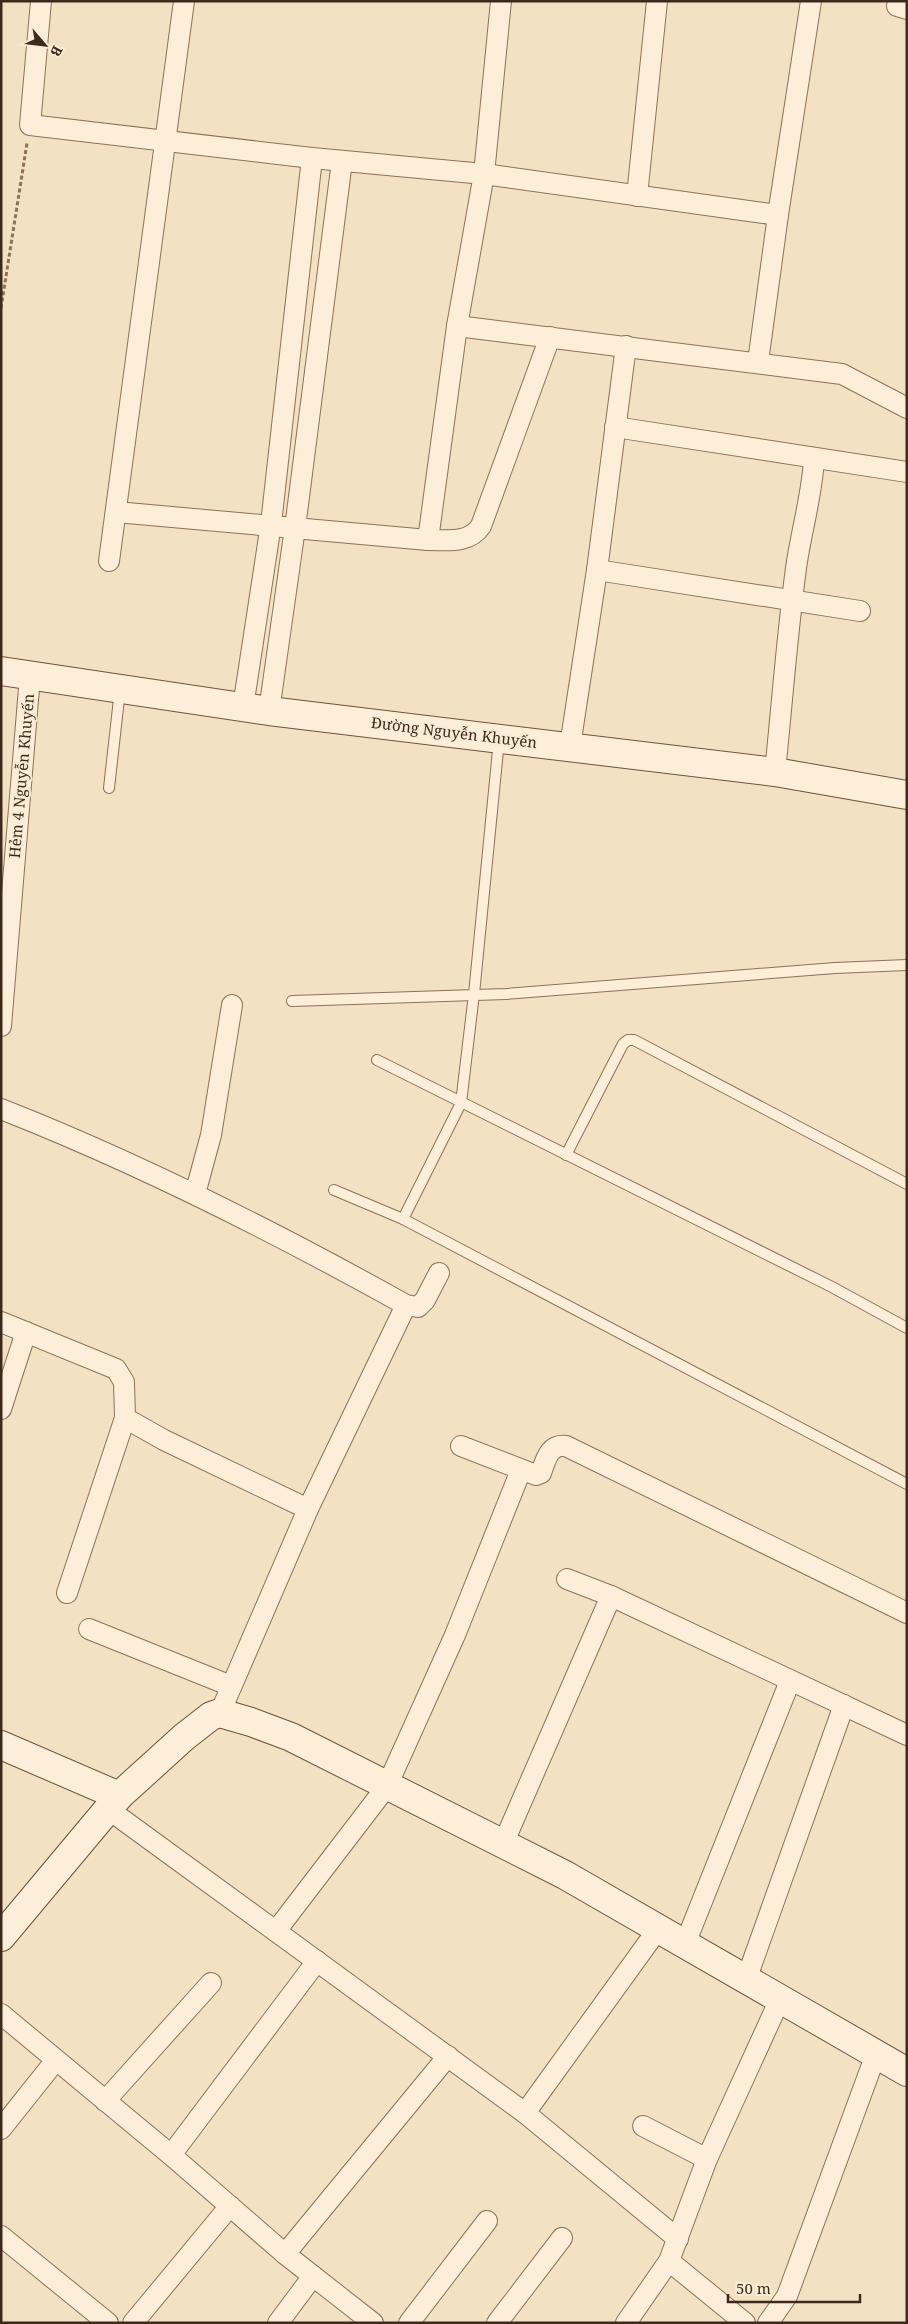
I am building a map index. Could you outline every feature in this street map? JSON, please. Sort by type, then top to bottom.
[{"type":"street","points":[[41,1],[30,125],[312,158],[484,174],[778,215]]},
{"type":"street","points":[[109,561],[184,1]]},
{"type":"street","points":[[428,540],[457,326],[484,174],[502,1]]},
{"type":"street","points":[[637,196],[657,1]]},
{"type":"street","points":[[758,362],[778,215],[811,1]]},
{"type":"street","points":[[243,706],[271,524],[312,158]]},
{"type":"street","points":[[269,711],[296,528],[342,161]]},
{"type":"street","points":[[457,326],[758,362],[842,374],[907,408]]},
{"type":"street","points":[[116,512],[271,524],[428,540],[468,539],[481,526],[550,337]]},
{"type":"street","points":[[570,746],[597,570],[614,427],[626,346]]},
{"type":"street","points":[[614,427],[907,472]]},
{"type":"street","points":[[775,772],[791,601],[813,476],[814,459]]},
{"type":"street","points":[[597,570],[860,611]]},
{"type":"street","name":"Đường Nguyễn Khuyến","points":[[1,672],[269,711],[775,772],[907,795]]},
{"type":"street","name":"Hẻm 4 Nguyễn Khuyến","points":[[2,1026],[30,676]]},
{"type":"street","points":[[195,1194],[211,1135],[232,1005]]},
{"type":"street","points":[[1,1109],[136,1165],[309,1250],[406,1305],[418,1307],[425,1300],[439,1273]]},
{"type":"street","points":[[220,1713],[308,1509],[406,1305]]},
{"type":"street","points":[[1,1322],[116,1369],[124,1382],[125,1418],[67,1592]]},
{"type":"street","points":[[1,1409],[26,1332]]},
{"type":"street","points":[[125,1418],[164,1440],[308,1509]]},
{"type":"street","points":[[461,1446],[521,1470],[539,1474],[550,1450],[558,1445],[566,1446],[907,1613]]},
{"type":"street","points":[[276,1931],[388,1786],[455,1635],[521,1470]]},
{"type":"street","points":[[568,1579],[611,1596],[907,1735]]},
{"type":"street","points":[[503,1844],[611,1596]]},
{"type":"street","points":[[89,1629],[231,1686]]},
{"type":"street","points":[[685,1944],[790,1681]]},
{"type":"street","points":[[746,1980],[844,1705]]},
{"type":"street","points":[[1,1937],[114,1802],[184,1737],[211,1716],[220,1713],[291,1737],[565,1875],[907,2072]]},
{"type":"street","points":[[1,1745],[114,1802],[276,1931],[525,2113],[678,2238]]},
{"type":"street","points":[[525,2113],[658,1929]]},
{"type":"street","points":[[171,2155],[317,1961]]},
{"type":"street","points":[[105,2101],[211,1982]]},
{"type":"street","points":[[626,2323],[670,2261],[707,2159],[780,1999]]},
{"type":"street","points":[[1,2014],[171,2155],[285,2254],[373,2323]]},
{"type":"street","points":[[768,2323],[787,2296],[876,2054]]},
{"type":"street","points":[[285,2254],[448,2056]]},
{"type":"street","points":[[1,2129],[56,2060]]},
{"type":"street","points":[[643,2126],[707,2159]]},
{"type":"street","points":[[133,2323],[230,2206]]},
{"type":"street","points":[[409,2323],[487,2221]]},
{"type":"street","points":[[1,2236],[108,2323]]},
{"type":"street","points":[[497,2323],[562,2238]]},
{"type":"street","points":[[670,2261],[745,2323]]},
{"type":"street","points":[[278,2323],[313,2276]]},
{"type":"lane","points":[[109,788],[120,689]]},
{"type":"lane","points":[[403,1219],[461,1103],[474,994],[499,739]]},
{"type":"lane","points":[[292,1000],[506,994],[826,969],[907,965]]},
{"type":"lane","points":[[566,1155],[622,1044],[628,1040],[634,1040],[907,1184]]},
{"type":"lane","points":[[377,1060],[832,1287],[907,1328]]},
{"type":"lane","points":[[334,1190],[403,1219],[907,1484]]},
{"type":"path","points":[[1,308],[30,125]]}]
